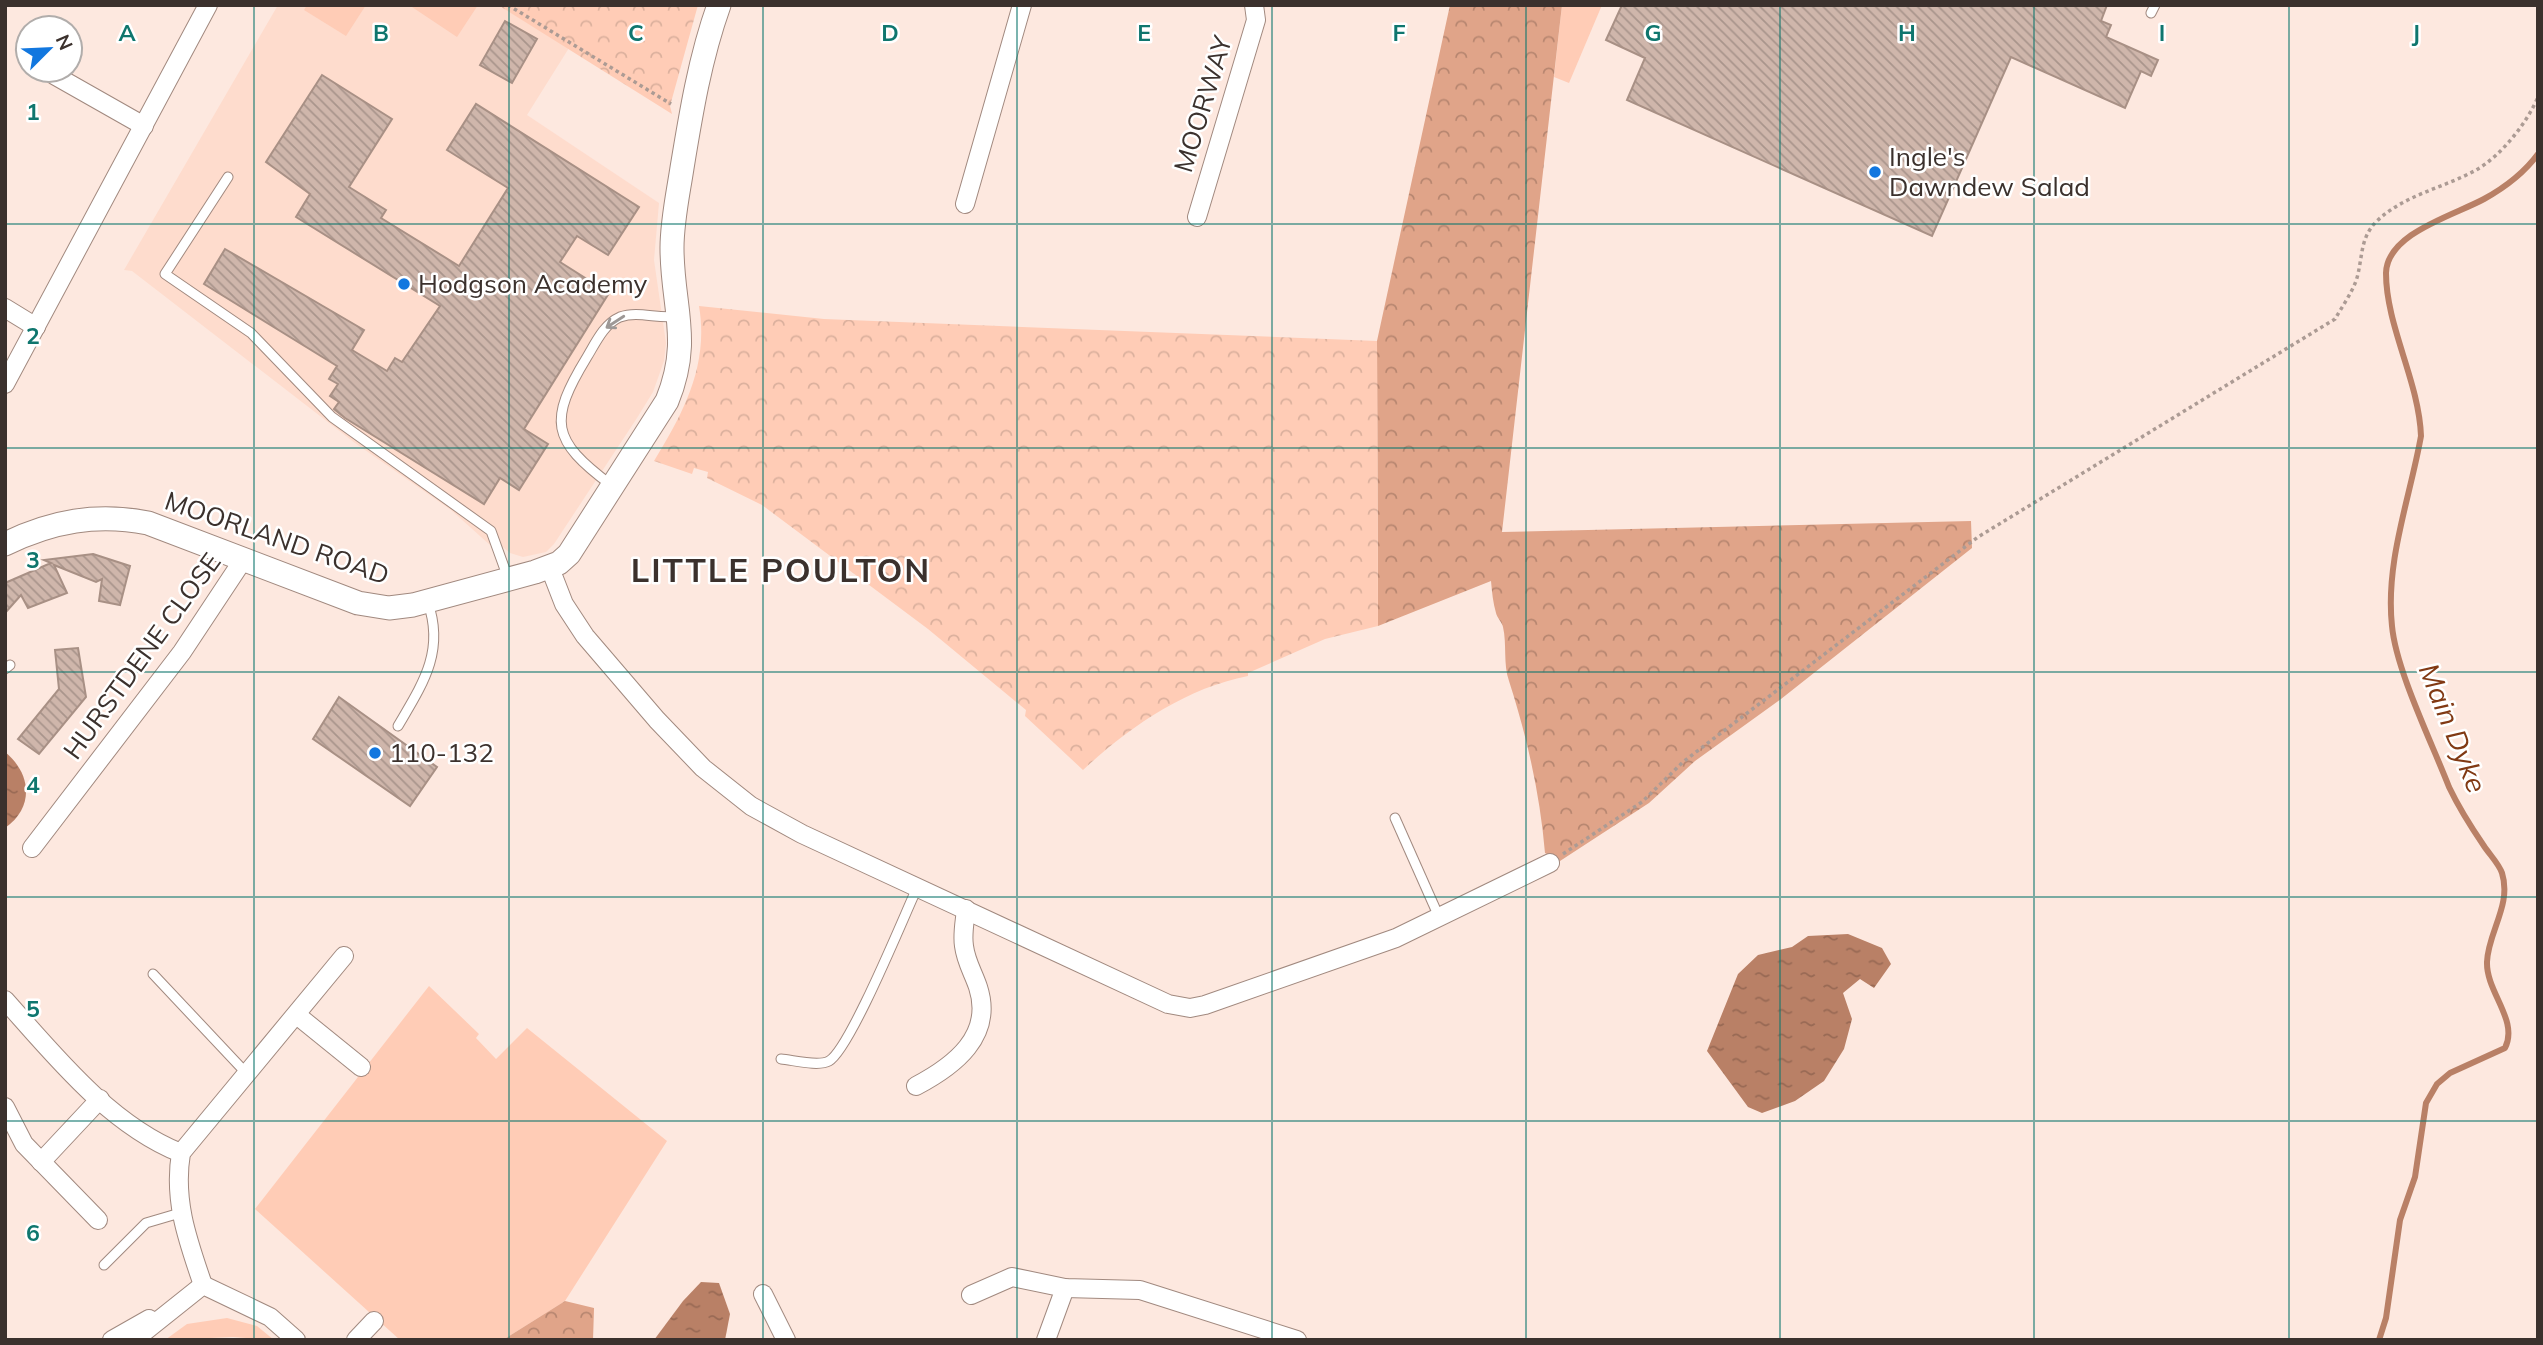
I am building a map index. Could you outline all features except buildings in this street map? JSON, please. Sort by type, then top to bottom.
[{"type":"street","points":[[5,384],[208,5]]},
{"type":"street","name":"MOORLAND ROAD","points":[[5,544],[58,523],[109,517],[148,523],[373,607],[402,607],[550,568],[569,554],[667,401],[679,365],[680,316],[672,248],[690,116],[705,50],[719,5]]},
{"type":"street","points":[[965,204],[1022,5]]},
{"type":"street","name":"MOORWAY","points":[[1196,218],[1256,20],[1254,5]]},
{"type":"street","points":[[70,84],[144,126]]},
{"type":"street","points":[[5,308],[36,327]]},
{"type":"street","name":"HURSTDENE CLOSE","points":[[32,848],[182,652],[243,560]]},
{"type":"street","points":[[550,568],[564,604],[585,636],[703,768],[751,806],[917,888],[1168,1004],[1190,1008],[1347,956],[1439,917],[1550,863]]},
{"type":"street","points":[[916,1086],[951,1066],[971,1045],[980,1025],[982,1004],[977,985],[969,970],[964,943],[966,909]]},
{"type":"street","points":[[296,1340],[271,1317],[203,1285],[180,1213],[177,1193],[181,1153],[298,1016],[344,956]]},
{"type":"street","points":[[5,1000],[100,1099],[145,1138],[181,1153]]},
{"type":"street","points":[[298,1016],[361,1067]]},
{"type":"street","points":[[41,1162],[100,1099]]},
{"type":"street","points":[[5,1107],[24,1144],[98,1220]]},
{"type":"street","points":[[971,1295],[1012,1277],[1065,1288],[1140,1290],[1297,1340]]},
{"type":"street","points":[[134,1340],[203,1285]]},
{"type":"street","points":[[1046,1340],[1065,1288]]},
{"type":"street","points":[[763,1294],[786,1340]]},
{"type":"street","points":[[113,1340],[132,1326],[169,1311]]},
{"type":"street","points":[[150,1340],[169,1311]]},
{"type":"street","points":[[356,1340],[374,1321]]},
{"type":"lane","points":[[228,177],[165,274],[251,333],[332,417],[491,531],[509,579]]},
{"type":"lane","points":[[611,485],[589,469],[564,439],[560,426],[566,391],[600,335],[617,318],[628,314],[654,318],[680,316]]},
{"type":"lane","points":[[398,726],[432,662],[434,620],[427,601]]},
{"type":"lane","points":[[1395,818],[1439,917]]},
{"type":"lane","points":[[781,1059],[824,1063],[837,1054],[865,1003],[917,888]]},
{"type":"lane","points":[[153,974],[248,1075]]},
{"type":"lane","points":[[104,1265],[146,1223],[180,1213]]},
{"type":"path","points":[[508,5],[690,116]]},
{"type":"path","points":[[1550,863],[1642,802],[1683,762],[1978,537],[2335,319],[2356,281],[2360,247],[2376,222],[2404,202],[2477,169],[2503,147],[2533,109],[2538,97]]},
{"type":"shaded area","name":"Hodgson Academy","points":[[278,5],[498,5],[569,48],[527,115],[659,203],[654,260],[666,343],[664,361],[653,392],[637,418],[554,544],[546,552],[523,557],[510,553],[498,543],[490,545],[451,510],[355,443],[132,271],[124,270]]},
{"type":"green space","points":[[307,5],[366,5],[346,36],[304,10]]},
{"type":"green space","points":[[409,5],[478,5],[457,37]]},
{"type":"green space","points":[[498,5],[698,5],[670,106],[672,114]]},
{"type":"green space","points":[[1450,5],[1562,5],[1502,532],[1971,521],[1972,548],[1781,699],[1695,761],[1649,803],[1560,861],[1545,853],[1536,787],[1522,723],[1507,674],[1504,634],[1495,609],[1491,581],[1378,626],[1377,341]]},
{"type":"green space","points":[[1562,5],[1602,5],[1569,83],[1554,77]]},
{"type":"green space","name":"Hodgson Academy","points":[[699,306],[824,319],[1377,341],[1378,626],[1325,639],[1248,673],[1248,676],[1225,682],[1181,700],[1119,739],[1083,770],[1025,716],[1026,710],[928,629],[762,505],[707,478],[708,472],[694,468],[692,474],[654,461],[692,387],[700,348]]},
{"type":"green space","points":[[429,986],[479,1034],[476,1038],[496,1059],[527,1028],[667,1141],[565,1301],[503,1340],[400,1340],[255,1209]]},
{"type":"green space","points":[[565,1301],[594,1308],[593,1340],[503,1340]]},
{"type":"green space","points":[[227,1318],[257,1326],[274,1340],[233,1337],[165,1340],[187,1324]]},
{"type":"water","points":[[5,752],[20,770],[26,790],[21,810],[15,820],[5,828]]},
{"type":"water","points":[[1848,934],[1882,948],[1891,964],[1874,988],[1860,979],[1843,993],[1852,1019],[1844,1049],[1824,1081],[1795,1101],[1762,1113],[1748,1107],[1707,1051],[1738,974],[1758,955],[1792,947],[1808,936]]},
{"type":"water","points":[[701,1282],[719,1283],[730,1314],[725,1340],[654,1340],[683,1301]]},
{"type":"waterway","name":"Main Dyke","points":[[2379,1340],[2386,1318],[2400,1220],[2415,1177],[2426,1103],[2437,1084],[2450,1073],[2505,1048],[2508,1037],[2505,1016],[2491,984],[2487,962],[2504,896],[2502,873],[2449,787],[2407,685],[2392,626],[2395,554],[2421,436],[2415,395],[2391,313],[2386,273],[2389,259],[2410,236],[2499,190],[2520,174],[2538,154]]},
{"type":"place","name":"Ingle's Dawndew Salad","points":[[1875,172]]},
{"type":"place","name":"Hodgson Academy","points":[[404,284]]},
{"type":"place","name":"110-132","points":[[375,753]]},
{"type":"district","name":"LITTLE POULTON","points":[[781,570]]}]
